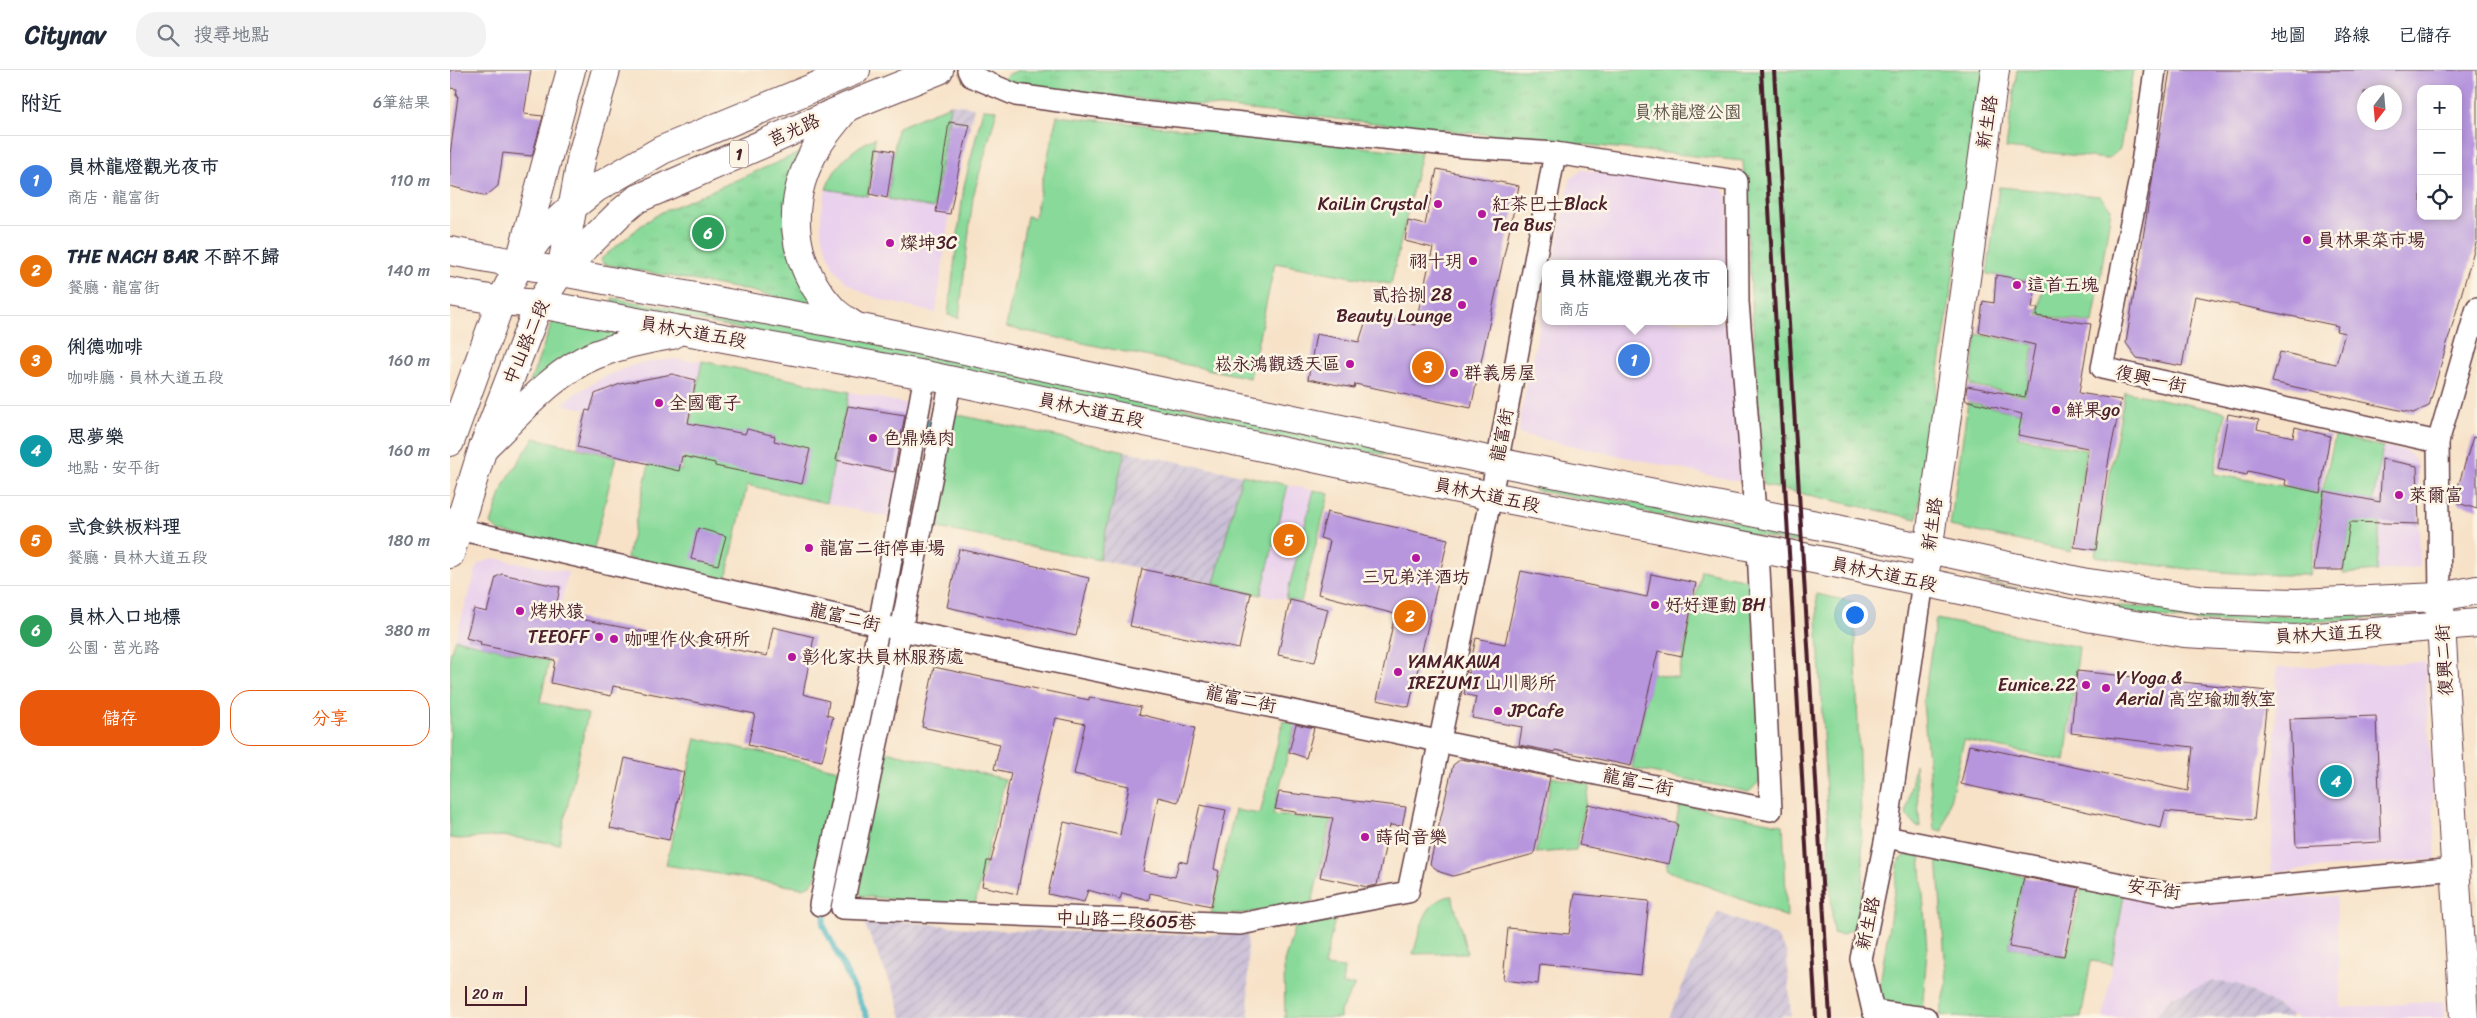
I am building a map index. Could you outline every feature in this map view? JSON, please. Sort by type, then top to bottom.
[{"type":"main road","name":"中山路二段","points":[[453,437],[501,301],[519,265],[571,70]]},
{"type":"main road","name":"中山路二段","points":[[454,541],[484,448],[539,304],[560,271],[582,155],[606,70]]},
{"type":"main road","name":"莒光路","points":[[519,265],[538,239],[596,188],[662,150],[856,70]]},
{"type":"main road","name":"莒光路","points":[[560,271],[637,199],[847,107],[939,70]]},
{"type":"main road","name":"新生路","points":[[1923,582],[1995,70]]},
{"type":"main road","points":[[847,107],[818,145],[807,169],[798,196],[795,221],[798,251],[812,279],[834,311],[856,326]]},
{"type":"main road","name":"員林大道五段","points":[[450,252],[856,326],[1497,462],[1755,512],[2082,582],[2206,600],[2296,603],[2440,598],[2477,590]]},
{"type":"main road","name":"員林大道五段","points":[[450,292],[501,301],[539,304],[938,377],[1491,496],[1923,582],[2092,618],[2184,633],[2295,639],[2477,623]]},
{"type":"main road","points":[[484,448],[556,378],[593,356],[638,340],[673,335],[727,338]]},
{"type":"main road","points":[[450,395],[453,437]]},
{"type":"main road","name":"復興二街","points":[[2440,598],[2464,1018]]},
{"type":"street","points":[[968,70],[970,76],[1016,95],[1346,134],[1555,153],[1736,181],[1738,302],[1755,512]]},
{"type":"street","name":"復興一街","points":[[2155,70],[2140,178],[2102,368],[2438,442]]},
{"type":"street","name":"龍富街","points":[[1408,892],[1438,740],[1491,496],[1555,153]]},
{"type":"street","name":"復興二街","points":[[2440,598],[2438,442],[2477,308]]},
{"type":"street","points":[[820,905],[879,624],[938,377]]},
{"type":"street","points":[[902,630],[938,377]]},
{"type":"street","name":"龍富二街","points":[[454,541],[879,624],[1771,810],[1758,549]]},
{"type":"street","name":"新生路","points":[[1923,582],[1886,837],[1861,959],[1873,1011],[1926,1018]]},
{"type":"street","name":"中山路二段605巷","points":[[902,630],[842,908],[1240,924],[1408,892]]},
{"type":"street","name":"安平街","points":[[1886,837],[2176,895],[2456,869]]},
{"type":"shaded area","points":[[950,105],[974,107],[950,211],[934,208]]},
{"type":"shaded area","points":[[1582,170],[1716,184],[1727,195],[1743,468],[1741,482],[1519,434],[1520,417],[1542,314],[1542,325],[1727,325],[1727,260],[1554,260],[1570,179]]},
{"type":"shaded area","points":[[826,189],[950,211],[936,313],[885,301],[864,293],[846,282],[833,267],[821,233],[821,215]]},
{"type":"shaded area","points":[[672,359],[702,361],[687,434],[563,404],[573,395],[605,376],[637,364]]},
{"type":"shaded area","points":[[849,392],[913,405],[891,518],[826,503]]},
{"type":"shaded area","points":[[2383,447],[2407,451],[2417,462],[2420,567],[2377,571],[2381,502],[2373,501]]},
{"type":"shaded area","points":[[1125,451],[1242,475],[1214,584],[1099,560]]},
{"type":"shaded area","points":[[1288,485],[1314,490],[1286,599],[1261,595]]},
{"type":"shaded area","points":[[493,558],[568,572],[549,661],[455,639],[478,564]]},
{"type":"shaded area","points":[[2425,662],[2436,859],[2271,872],[2277,668]]},
{"type":"shaded area","points":[[2124,895],[2165,904],[2336,896],[2341,1008],[2444,1001],[2444,1018],[2298,1018],[2240,985],[2172,997],[2154,1018],[2103,1018]]},
{"type":"shaded area","points":[[1718,912],[1776,936],[1787,953],[1791,1016],[1783,1015],[1781,1018],[1669,1018],[1687,975]]},
{"type":"shaded area","points":[[869,918],[987,930],[1211,935],[1247,933],[1249,1018],[902,1018],[896,996],[864,923]]},
{"type":"shaded area","points":[[2214,981],[2240,985],[2292,1015],[2290,1018],[2154,1018],[2172,997]]},
{"type":"green space","name":"員林龍燈公園","points":[[1019,70],[1984,70],[1917,519],[1763,485],[1743,161],[998,84],[1007,75]]},
{"type":"green space","points":[[2017,70],[2133,70],[2120,149],[2108,159],[2006,148]]},
{"type":"green space","points":[[950,105],[934,208],[888,199],[897,128]]},
{"type":"green space","points":[[983,109],[997,110],[973,197],[959,318],[948,315],[964,186]]},
{"type":"green space","points":[[1057,116],[1421,153],[1391,284],[1275,263],[1250,378],[1006,327],[1027,216],[1034,218]]},
{"type":"green space","points":[[875,138],[868,196],[826,189],[834,172],[845,158]]},
{"type":"green space","points":[[799,153],[815,306],[751,291],[603,264],[601,259],[643,224],[662,212]]},
{"type":"green space","points":[[1999,187],[2100,196],[2111,209],[2093,323],[2038,315],[2043,283],[1987,274]]},
{"type":"green space","points":[[612,298],[761,324],[807,327],[1448,463],[1447,468],[1388,455],[1321,446],[612,303]]},
{"type":"green space","points":[[556,321],[616,331],[616,337],[529,385],[552,323]]},
{"type":"green space","points":[[1977,334],[2034,345],[2025,396],[1970,385]]},
{"type":"green space","points":[[702,361],[849,392],[826,503],[747,485],[726,579],[627,558],[649,464],[681,471]]},
{"type":"green space","points":[[2125,392],[2226,412],[2214,474],[2322,493],[2335,436],[2383,447],[2373,501],[2381,502],[2377,571],[2343,574],[2353,498],[2323,493],[2309,575],[2255,574],[2202,570],[2095,556]]},
{"type":"green space","points":[[1968,402],[2022,414],[2018,437],[2086,450],[2071,552],[1950,526]]},
{"type":"green space","points":[[954,414],[1125,451],[1099,560],[928,526]]},
{"type":"green space","points":[[534,438],[616,457],[593,552],[499,531],[491,524],[504,484]]},
{"type":"green space","points":[[1242,475],[1288,485],[1261,595],[1214,584]]},
{"type":"green space","points":[[1535,485],[1580,495],[1655,505],[1887,551],[1886,554],[1806,540],[1790,542],[1534,490],[1532,487]]},
{"type":"green space","points":[[1314,490],[1329,494],[1301,602],[1286,599]]},
{"type":"green space","points":[[1701,570],[1751,581],[1762,779],[1749,792],[1632,768],[1652,673],[1678,678]]},
{"type":"green space","points":[[1980,581],[2104,605],[2275,616],[2388,612],[2396,615],[2394,617],[2346,620],[2249,623],[2172,619],[2117,610]]},
{"type":"green space","points":[[1816,594],[1854,602],[1863,881],[1856,927],[1841,935],[1833,933]]},
{"type":"green space","points":[[1936,619],[2079,647],[2065,761],[1964,740],[1943,831],[1934,829],[1923,702]]},
{"type":"green space","points":[[455,639],[549,661],[540,702],[588,714],[559,844],[502,836],[450,838],[450,655]]},
{"type":"green space","points":[[1283,721],[1295,724],[1273,815],[1331,820],[1312,903],[1246,913],[1211,915],[1235,810],[1260,814]]},
{"type":"green space","points":[[696,738],[839,770],[818,873],[811,885],[802,888],[666,865]]},
{"type":"green space","points":[[881,750],[1005,779],[974,908],[861,896],[853,882]]},
{"type":"green space","points":[[1915,764],[1920,827],[1915,825],[1906,814]]},
{"type":"green space","points":[[1552,777],[1590,785],[1576,850],[1536,853]]},
{"type":"green space","points":[[1680,804],[1783,825],[1787,917],[1666,870]]},
{"type":"green space","points":[[1912,852],[1920,853],[1927,951],[1922,1012],[1885,1004],[1879,991],[1899,860]]},
{"type":"green space","points":[[1937,857],[2024,876],[2009,947],[2066,957],[2082,887],[2124,895],[2112,964],[2091,961],[2081,1018],[1965,1018],[1940,1015],[1947,984]]},
{"type":"green space","points":[[1452,896],[1467,953],[1413,954],[1421,926],[1429,909],[1442,898]]},
{"type":"green space","points":[[1335,919],[1324,966],[1344,968],[1342,985],[1355,985],[1340,1011],[1340,1018],[1285,1018],[1284,962],[1295,926]]},
{"type":"building","points":[[450,70],[531,70],[524,114],[543,116],[532,156],[503,153],[498,186],[486,196],[450,186],[450,154],[458,96],[456,96],[457,89],[450,88]]},
{"type":"building","name":"員林果菜市場","points":[[2170,70],[2477,70],[2477,240],[2429,406],[2413,413],[2272,382],[2280,352],[2336,364],[2345,333],[2336,331],[2338,326],[2195,296],[2182,366],[2137,358],[2126,343]]},
{"type":"building","points":[[949,122],[970,125],[950,214],[936,212]]},
{"type":"building","points":[[876,148],[894,151],[887,198],[870,194]]},
{"type":"building","points":[[1437,169],[1519,186],[1471,408],[1355,384],[1354,388],[1308,379],[1316,334],[1359,342],[1368,314],[1415,325],[1433,248],[1405,241],[1408,221],[1425,225]]},
{"type":"building","points":[[1996,275],[2036,282],[2032,308],[2038,308],[2036,316],[2091,324],[2079,393],[2121,400],[2109,458],[2096,550],[2074,547],[2088,448],[2018,435],[2022,414],[1965,400],[1967,386],[2025,397],[2035,345],[1979,332],[1983,301],[1994,303]]},
{"type":"building","points":[[672,374],[696,380],[688,423],[745,434],[747,429],[775,436],[774,441],[810,449],[802,484],[715,466],[715,463],[682,456],[679,471],[577,447],[586,410],[590,411],[595,394],[620,384]]},
{"type":"building","points":[[848,406],[905,415],[894,472],[836,460]]},
{"type":"building","points":[[2228,414],[2259,420],[2257,429],[2293,437],[2295,427],[2330,436],[2320,493],[2285,485],[2286,480],[2248,471],[2247,475],[2218,469]]},
{"type":"building","points":[[2473,437],[2477,438],[2477,509],[2458,503],[2457,490]]},
{"type":"building","points":[[2382,459],[2417,466],[2419,524],[2350,522],[2343,570],[2313,570],[2324,491],[2380,502]]},
{"type":"building","points":[[1327,512],[1448,539],[1409,707],[1377,700],[1395,614],[1318,594],[1330,541],[1320,538]]},
{"type":"building","points":[[698,528],[726,536],[718,565],[691,559]]},
{"type":"building","points":[[959,549],[1089,578],[1076,636],[947,607]]},
{"type":"building","points":[[1142,569],[1251,593],[1239,649],[1130,626]]},
{"type":"building","points":[[1521,571],[1647,597],[1651,574],[1696,583],[1682,656],[1658,651],[1631,766],[1555,750],[1555,752],[1519,745],[1522,727],[1472,718],[1476,697],[1464,694],[1476,638],[1505,644]]},
{"type":"building","points":[[502,574],[560,587],[555,614],[767,656],[773,627],[814,637],[803,694],[829,701],[827,715],[833,717],[822,761],[748,745],[755,714],[613,686],[611,696],[551,683],[555,660],[480,645],[481,642],[466,638],[474,609],[487,612],[496,577]]},
{"type":"building","points":[[1290,600],[1328,609],[1315,662],[1278,655]]},
{"type":"building","points":[[934,667],[1089,700],[1089,697],[1141,707],[1139,714],[1195,728],[1178,802],[1158,797],[1143,871],[1175,877],[1179,861],[1187,863],[1200,805],[1226,810],[1214,869],[1219,871],[1211,906],[1150,893],[1149,900],[1122,893],[1120,899],[1088,890],[1084,902],[1048,894],[1064,822],[1120,835],[1129,786],[1074,774],[1085,724],[1056,718],[1032,818],[1017,894],[982,886],[987,861],[991,861],[1000,826],[1011,773],[994,769],[1000,744],[922,727]]},
{"type":"building","points":[[2077,671],[2268,691],[2254,820],[2165,811],[2161,828],[1961,784],[1969,745],[2188,791],[2193,747],[2071,733]]},
{"type":"building","points":[[2376,716],[2381,842],[2296,846],[2290,719]]},
{"type":"building","points":[[1296,724],[1314,728],[1306,758],[1289,752]]},
{"type":"building","points":[[625,758],[684,772],[669,840],[610,828]]},
{"type":"building","points":[[1461,759],[1550,777],[1534,854],[1453,876],[1440,872],[1430,864],[1453,765]]},
{"type":"building","points":[[1279,792],[1406,807],[1402,826],[1390,825],[1377,885],[1367,887],[1320,877],[1333,818],[1295,814],[1296,812],[1275,809]]},
{"type":"building","points":[[1588,804],[1678,824],[1669,864],[1579,845]]},
{"type":"building","points":[[2024,877],[2079,888],[2064,956],[2009,947]]},
{"type":"building","points":[[1575,894],[1649,901],[1641,975],[1540,964],[1538,984],[1503,980],[1508,928],[1569,934]]},
{"type":"waterway","points":[[915,488],[929,421]]},
{"type":"waterway","points":[[827,907],[823,924],[868,1018]]},
{"type":"railway","points":[[1761,70],[1816,1018]]},
{"type":"railway","points":[[1774,70],[1830,1018]]},
{"type":"place","name":"KaiLin Crystal","points":[[1438,204]]},
{"type":"place","name":"紅茶巴士Black Tea Bus","points":[[1482,214]]},
{"type":"place","name":"員林入口地標","points":[[708,233]]},
{"type":"place","name":"員林果菜市場","points":[[2307,240]]},
{"type":"place","name":"燦坤3C","points":[[890,243]]},
{"type":"place","name":"祤十玥","points":[[1473,261]]},
{"type":"place","name":"這首五塊","points":[[2017,285]]},
{"type":"place","name":"貳拾捌 28 Beauty Lounge","points":[[1462,305]]},
{"type":"place","name":"員林龍燈觀光夜市","points":[[1634,360]]},
{"type":"place","name":"崧永鴻觀透天區","points":[[1350,364]]},
{"type":"place","name":"俐德咖啡","points":[[1428,367]]},
{"type":"place","name":"群義房屋","points":[[1454,373]]},
{"type":"place","name":"全國電子","points":[[659,403]]},
{"type":"place","name":"鮮果go","points":[[2056,410]]},
{"type":"place","name":"色鼎燒肉","points":[[873,438]]},
{"type":"place","name":"萊爾富","points":[[2399,495]]},
{"type":"place","name":"弎食鉄板料理","points":[[1289,540]]},
{"type":"place","name":"龍富二街停車場","points":[[809,548]]},
{"type":"place","name":"三兄弟洋酒坊","points":[[1416,558]]},
{"type":"place","name":"好好運動 BH","points":[[1655,605]]},
{"type":"place","name":"烤狀猿","points":[[520,611]]},
{"type":"place","name":"THE NACH BAR 不醉不歸","points":[[1410,616]]},
{"type":"place","name":"TEEOFF","points":[[599,637]]},
{"type":"place","name":"咖哩作伙食研所","points":[[614,639]]},
{"type":"place","name":"彰化家扶員林服務處","points":[[792,657]]},
{"type":"place","name":"YAMAKAWA IREZUMI 山川彫所","points":[[1398,672]]},
{"type":"place","name":"Eunice.22","points":[[2086,685]]},
{"type":"place","name":"Y Yoga & Aerial 高空瑜珈教室","points":[[2106,688]]},
{"type":"place","name":"JPCafe","points":[[1498,711]]},
{"type":"place","name":"思夢樂","points":[[2336,781]]},
{"type":"place","name":"蒔尚音樂","points":[[1365,837]]}]
